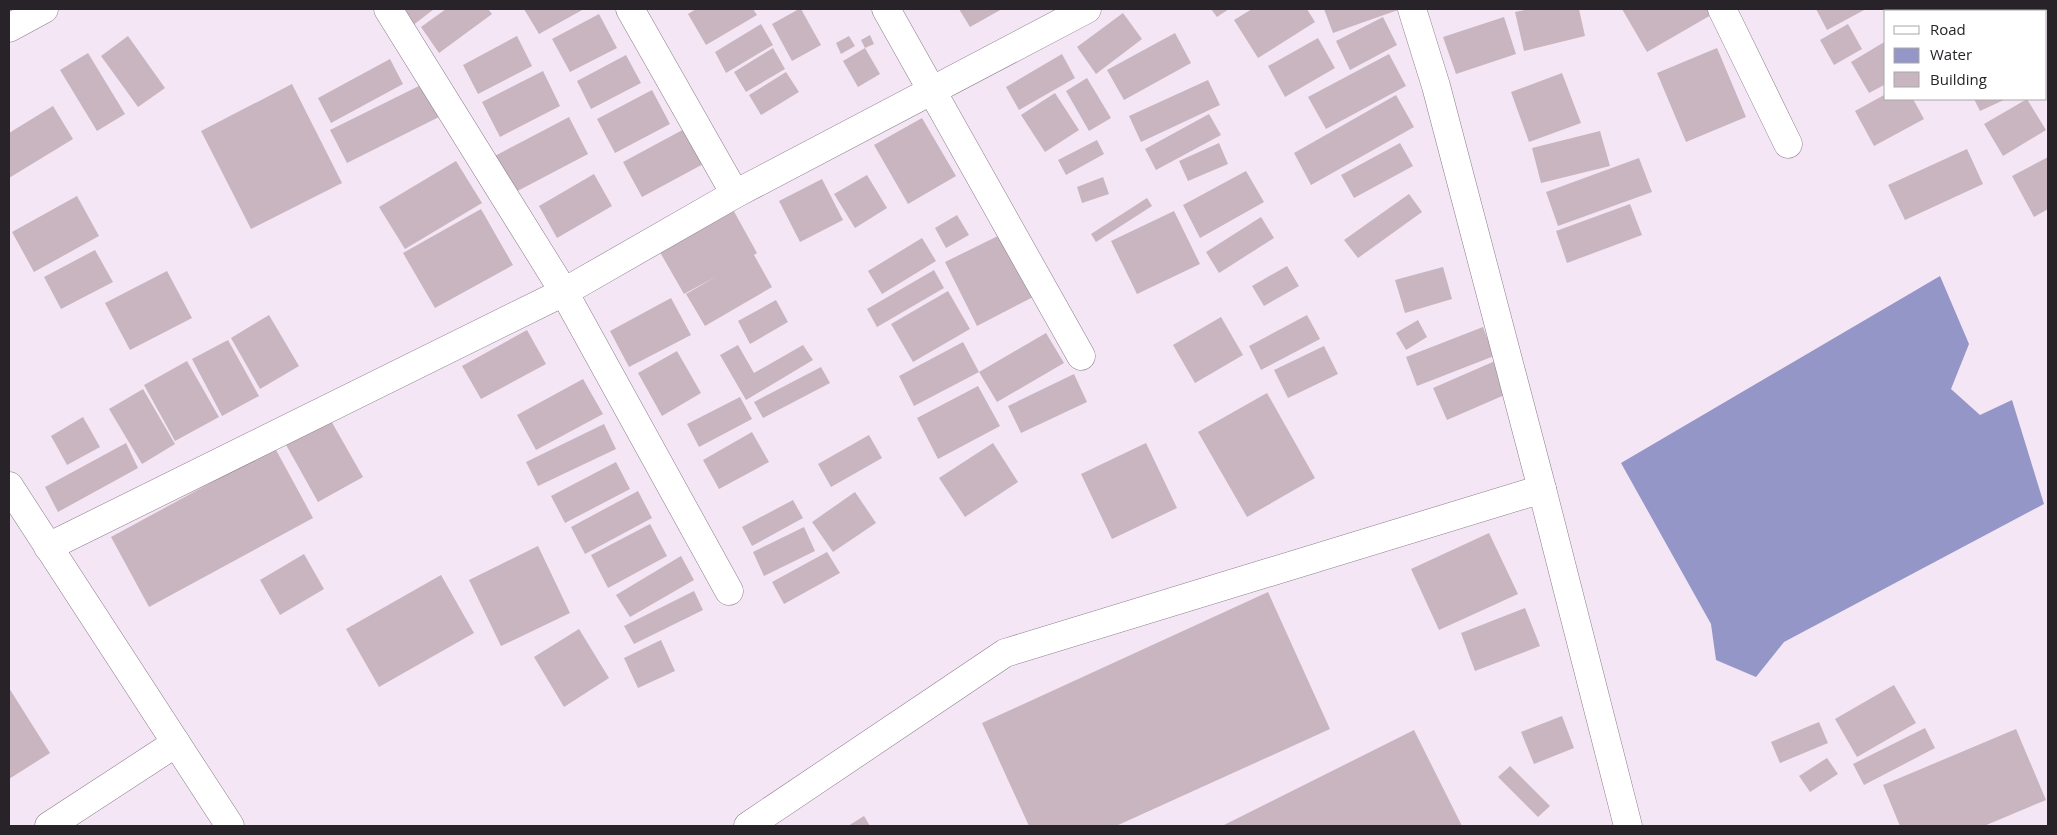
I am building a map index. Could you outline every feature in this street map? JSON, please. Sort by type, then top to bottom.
[{"type":"street","points":[[9,28],[44,9]]},
{"type":"street","points":[[388,9],[564,292],[729,590]]},
{"type":"street","points":[[630,9],[735,194]]},
{"type":"street","points":[[886,9],[1081,356]]},
{"type":"street","points":[[48,547],[564,292],[735,194],[1087,9]]},
{"type":"street","points":[[1412,9],[1436,86],[1628,826]]},
{"type":"street","points":[[1722,9],[1788,144]]},
{"type":"street","points":[[9,486],[230,826]]},
{"type":"street","points":[[748,826],[1005,653],[1542,489]]},
{"type":"street","points":[[49,826],[176,743]]},
{"type":"water","points":[[1940,276],[1969,344],[1951,389],[1980,415],[2012,400],[2044,504],[1784,642],[1756,677],[1716,660],[1711,624],[1621,463]]},
{"type":"building","points":[[399,9],[434,9],[412,26]]},
{"type":"building","points":[[446,9],[488,9],[492,14],[439,53],[421,27]]},
{"type":"building","points":[[524,9],[584,9],[539,34]]},
{"type":"building","points":[[696,9],[753,9],[757,15],[706,45],[688,14]]},
{"type":"building","points":[[801,9],[821,45],[792,61],[772,24]]},
{"type":"building","points":[[959,9],[1002,9],[970,27]]},
{"type":"building","points":[[1211,9],[1229,9],[1217,17]]},
{"type":"building","points":[[1252,9],[1307,9],[1315,22],[1258,58],[1234,20]]},
{"type":"building","points":[[1324,9],[1398,9],[1398,10],[1333,33]]},
{"type":"building","points":[[1529,9],[1579,9],[1585,36],[1524,51],[1515,12]]},
{"type":"building","points":[[1622,9],[1717,9],[1718,11],[1647,52]]},
{"type":"building","points":[[1816,9],[1866,9],[1827,30]]},
{"type":"building","points":[[1986,9],[1987,10],[1952,10]]},
{"type":"building","points":[[1123,13],[1142,39],[1096,74],[1077,47]]},
{"type":"building","points":[[599,14],[617,48],[570,72],[552,39]]},
{"type":"building","points":[[1383,17],[1397,45],[1350,70],[1336,41]]},
{"type":"building","points":[[1504,17],[1516,54],[1456,74],[1443,37]]},
{"type":"building","points":[[761,24],[773,45],[726,73],[715,52]]},
{"type":"building","points":[[1848,24],[1862,49],[1834,65],[1820,40]]},
{"type":"building","points":[[1175,33],[1191,63],[1124,100],[1107,70]]},
{"type":"building","points":[[870,35],[874,44],[865,48],[861,40]]},
{"type":"building","points":[[128,36],[165,88],[138,107],[101,56]]},
{"type":"building","points":[[517,36],[532,66],[478,94],[463,65]]},
{"type":"building","points":[[849,36],[855,46],[841,54],[836,43]]},
{"type":"building","points":[[1318,38],[1335,68],[1285,97],[1268,66]]},
{"type":"building","points":[[1884,42],[1884,85],[1869,93],[1851,62]]},
{"type":"building","points":[[773,48],[785,69],[746,92],[734,72]]},
{"type":"building","points":[[865,48],[880,74],[858,87],[843,61]]},
{"type":"building","points":[[1717,48],[1746,117],[1686,142],[1657,73]]},
{"type":"building","points":[[88,53],[125,114],[97,131],[60,70]]},
{"type":"building","points":[[1062,54],[1075,78],[1019,110],[1006,87]]},
{"type":"building","points":[[1389,54],[1406,86],[1326,129],[1308,97]]},
{"type":"building","points":[[626,55],[641,83],[591,109],[577,81]]},
{"type":"building","points":[[390,59],[403,84],[331,123],[318,98]]},
{"type":"building","points":[[543,71],[560,106],[500,137],[482,102]]},
{"type":"building","points":[[786,72],[799,92],[761,115],[749,95]]},
{"type":"building","points":[[1562,73],[1581,123],[1529,142],[1511,92]]},
{"type":"building","points":[[1087,78],[1111,118],[1089,131],[1066,91]]},
{"type":"building","points":[[1208,80],[1220,105],[1141,142],[1129,116]]},
{"type":"building","points":[[425,83],[441,116],[347,163],[330,130]]},
{"type":"building","points":[[292,84],[342,183],[251,229],[201,131]]},
{"type":"building","points":[[652,90],[670,124],[615,153],[597,119]]},
{"type":"building","points":[[1055,93],[1079,130],[1045,152],[1021,115]]},
{"type":"building","points":[[1396,95],[1414,127],[1311,185],[1294,153]]},
{"type":"building","points":[[1884,95],[1884,100],[1914,100],[1924,119],[1874,146],[1855,111]]},
{"type":"building","points":[[1974,100],[2004,100],[1980,111]]},
{"type":"building","points":[[2028,100],[2046,130],[2003,156],[1984,124]]},
{"type":"building","points":[[53,106],[73,139],[9,178],[9,133]]},
{"type":"building","points":[[1209,114],[1221,135],[1156,170],[1145,149]]},
{"type":"building","points":[[569,117],[588,154],[508,196],[489,159]]},
{"type":"building","points":[[922,118],[956,176],[908,204],[874,145]]},
{"type":"building","points":[[688,127],[707,162],[642,197],[623,162]]},
{"type":"building","points":[[1600,131],[1610,166],[1541,183],[1532,148]]},
{"type":"building","points":[[1097,140],[1104,154],[1066,175],[1058,160]]},
{"type":"building","points":[[1219,143],[1228,164],[1188,181],[1179,161]]},
{"type":"building","points":[[1400,143],[1413,166],[1354,198],[1341,175]]},
{"type":"building","points":[[1967,149],[1983,184],[1905,220],[1888,185]]},
{"type":"building","points":[[2048,157],[2048,209],[2034,217],[2012,176]]},
{"type":"building","points":[[1639,158],[1652,192],[1558,226],[1546,192]]},
{"type":"building","points":[[456,161],[482,203],[405,249],[379,207]]},
{"type":"building","points":[[1246,171],[1264,202],[1200,238],[1183,205]]},
{"type":"building","points":[[594,174],[612,206],[557,238],[539,206]]},
{"type":"building","points":[[867,175],[887,208],[855,228],[834,194]]},
{"type":"building","points":[[1103,177],[1109,194],[1082,203],[1077,187]]},
{"type":"building","points":[[822,179],[843,220],[800,242],[779,201]]},
{"type":"building","points":[[1409,194],[1422,212],[1358,258],[1344,240]]},
{"type":"building","points":[[77,196],[99,236],[34,272],[12,232]]},
{"type":"building","points":[[1147,198],[1152,206],[1096,242],[1091,234]]},
{"type":"building","points":[[1630,204],[1642,235],[1567,263],[1556,231]]},
{"type":"building","points":[[731,206],[757,253],[754,255],[772,287],[705,326],[686,294],[717,276],[684,294],[657,247]]},
{"type":"building","points":[[481,209],[513,265],[435,308],[403,253]]},
{"type":"building","points":[[1174,211],[1200,264],[1137,294],[1111,241]]},
{"type":"building","points":[[957,215],[969,235],[946,248],[935,228]]},
{"type":"building","points":[[1261,217],[1274,238],[1219,273],[1206,252]]},
{"type":"building","points":[[1008,231],[1039,294],[977,326],[945,262]]},
{"type":"building","points":[[922,238],[936,261],[882,294],[868,271]]},
{"type":"building","points":[[95,250],[113,282],[61,309],[44,277]]},
{"type":"building","points":[[1287,266],[1299,286],[1264,306],[1252,286]]},
{"type":"building","points":[[1443,267],[1452,299],[1405,313],[1395,280]]},
{"type":"building","points":[[934,270],[944,288],[877,327],[867,309]]},
{"type":"building","points":[[167,271],[192,318],[130,350],[105,303]]},
{"type":"building","points":[[948,291],[970,329],[913,362],[891,324]]},
{"type":"building","points":[[671,298],[691,335],[629,367],[610,331]]},
{"type":"building","points":[[776,300],[788,322],[750,344],[738,321]]},
{"type":"building","points":[[269,315],[299,366],[260,389],[231,338]]},
{"type":"building","points":[[1307,315],[1320,339],[1261,370],[1249,346]]},
{"type":"building","points":[[1221,317],[1243,355],[1195,383],[1173,345]]},
{"type":"building","points":[[1418,320],[1427,337],[1406,350],[1396,333]]},
{"type":"building","points":[[1483,327],[1494,356],[1417,386],[1406,357]]},
{"type":"building","points":[[527,330],[546,364],[481,399],[462,366]]},
{"type":"building","points":[[1046,333],[1064,363],[997,402],[979,372]]},
{"type":"building","points":[[228,340],[259,396],[222,416],[192,359]]},
{"type":"building","points":[[963,342],[979,372],[914,406],[899,376]]},
{"type":"building","points":[[738,345],[754,373],[803,345],[813,360],[746,400],[720,355]]},
{"type":"building","points":[[1324,346],[1338,374],[1288,398],[1274,370]]},
{"type":"building","points":[[677,351],[701,393],[662,416],[638,373]]},
{"type":"building","points":[[187,361],[219,417],[175,441],[144,385]]},
{"type":"building","points":[[1495,361],[1509,393],[1447,420],[1433,388]]},
{"type":"building","points":[[821,367],[830,383],[763,418],[754,402]]},
{"type":"building","points":[[1074,374],[1087,402],[1021,433],[1008,406]]},
{"type":"building","points":[[583,379],[603,414],[536,450],[517,415]]},
{"type":"building","points":[[978,386],[1000,426],[938,459],[917,418]]},
{"type":"building","points":[[143,389],[175,444],[142,464],[109,409]]},
{"type":"building","points":[[1267,393],[1315,478],[1247,517],[1198,432]]},
{"type":"building","points":[[740,397],[752,419],[699,447],[687,424]]},
{"type":"building","points":[[83,417],[100,447],[67,465],[51,436]]},
{"type":"building","points":[[330,419],[363,477],[318,502],[285,443]]},
{"type":"building","points":[[604,424],[616,449],[538,486],[526,462]]},
{"type":"building","points":[[752,432],[769,462],[719,489],[703,460]]},
{"type":"building","points":[[869,435],[882,458],[831,487],[818,464]]},
{"type":"building","points":[[126,443],[138,468],[58,512],[45,487]]},
{"type":"building","points":[[993,443],[1018,482],[965,517],[939,478]]},
{"type":"building","points":[[1146,443],[1177,508],[1112,539],[1081,474]]},
{"type":"building","points":[[275,448],[313,518],[149,607],[111,537]]},
{"type":"building","points":[[616,462],[630,489],[565,523],[551,496]]},
{"type":"building","points":[[638,491],[652,518],[585,554],[571,527]]},
{"type":"building","points":[[855,492],[876,523],[833,552],[812,522]]},
{"type":"building","points":[[793,500],[803,518],[752,546],[742,527]]},
{"type":"building","points":[[650,524],[667,556],[608,588],[591,555]]},
{"type":"building","points":[[804,527],[815,551],[764,576],[753,552]]},
{"type":"building","points":[[1489,533],[1518,594],[1439,630],[1411,569]]},
{"type":"building","points":[[538,546],[570,613],[501,646],[469,580]]},
{"type":"building","points":[[827,552],[840,573],[784,604],[772,582]]},
{"type":"building","points":[[304,554],[324,589],[280,615],[260,580]]},
{"type":"building","points":[[681,556],[694,580],[630,617],[616,595]]},
{"type":"building","points":[[441,575],[474,633],[379,687],[346,629]]},
{"type":"building","points":[[694,591],[703,610],[634,644],[624,626]]},
{"type":"building","points":[[1268,592],[1330,729],[1116,826],[1029,826],[982,723]]},
{"type":"building","points":[[1525,608],[1540,646],[1475,671],[1461,633]]},
{"type":"building","points":[[579,629],[609,678],[564,707],[534,657]]},
{"type":"building","points":[[661,640],[675,671],[638,688],[624,658]]},
{"type":"building","points":[[1894,685],[1916,723],[1857,757],[1835,719]]},
{"type":"building","points":[[9,688],[50,753],[9,779]]},
{"type":"building","points":[[1562,716],[1574,748],[1534,764],[1521,732]]},
{"type":"building","points":[[1819,722],[1828,743],[1780,763],[1771,742]]},
{"type":"building","points":[[1925,728],[1935,748],[1864,785],[1853,764]]},
{"type":"building","points":[[2016,729],[2046,800],[1984,826],[1900,826],[1883,785]]},
{"type":"building","points":[[1414,730],[1462,826],[1222,826]]},
{"type":"building","points":[[1827,758],[1838,774],[1810,792],[1799,776]]},
{"type":"building","points":[[1510,766],[1550,806],[1538,817],[1498,777]]},
{"type":"building","points":[[864,816],[870,826],[848,826]]}]
